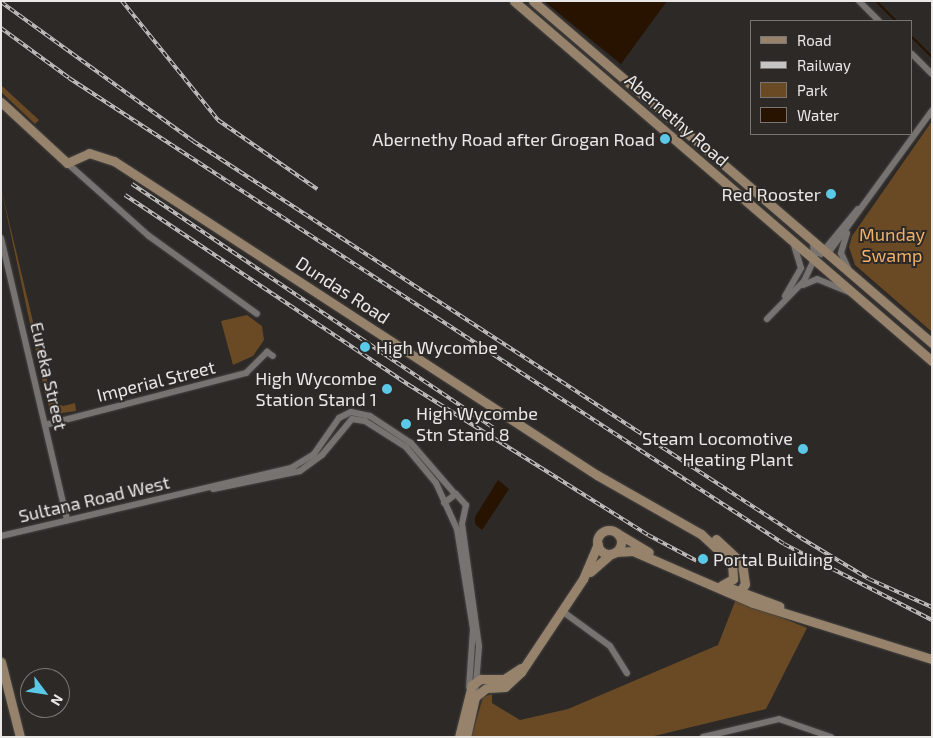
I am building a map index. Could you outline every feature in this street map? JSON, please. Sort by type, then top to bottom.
[{"type":"main road","name":"Abernethy Road","points":[[514,1],[803,250],[821,254],[850,271],[932,343]]},
{"type":"main road","name":"Abernethy Road","points":[[533,1],[807,233],[821,254],[824,269],[932,361]]},
{"type":"main road","points":[[1,102],[67,163]]},
{"type":"main road","name":"Dundas Road","points":[[67,163],[89,152],[114,161],[598,476],[726,546],[744,568],[754,596]]},
{"type":"main road","points":[[478,684],[504,679],[525,664],[583,579],[602,533],[616,533],[643,553],[794,617],[932,659]]},
{"type":"main road","points":[[583,579],[613,553],[621,543],[616,533]]},
{"type":"main road","name":"Dundas Road","points":[[701,534],[728,557],[737,593]]},
{"type":"main road","points":[[598,544],[613,553],[643,553],[737,593],[754,596],[812,622]]},
{"type":"main road","points":[[737,593],[744,568]]},
{"type":"main road","points":[[722,585],[734,576]]},
{"type":"main road","points":[[1,662],[20,737]]},
{"type":"main road","points":[[459,737],[478,684]]},
{"type":"main road","points":[[466,737],[478,684]]},
{"type":"street","points":[[859,1],[878,20]]},
{"type":"street","points":[[913,55],[932,74]]},
{"type":"street","points":[[850,271],[842,247],[856,219],[932,112]]},
{"type":"street","points":[[67,163],[149,236],[258,314]]},
{"type":"street","points":[[787,236],[799,254],[800,272],[767,319],[798,288],[821,254],[872,194]]},
{"type":"street","points":[[821,254],[856,219]]},
{"type":"street","name":"Eureka Street","points":[[1,238],[67,520]]},
{"type":"street","points":[[798,288],[817,279],[858,298]]},
{"type":"street","name":"Imperial Street","points":[[45,425],[246,373],[264,350],[273,356]]},
{"type":"street","points":[[194,490],[299,464],[319,449],[339,418],[356,411],[411,443],[454,494],[464,498],[465,510],[462,524],[477,611],[478,684]]},
{"type":"street","points":[[194,490],[232,488],[300,472],[322,455],[344,423],[356,419],[415,454],[436,483],[444,505],[457,529],[468,592],[478,684]]},
{"type":"street","name":"Sultana Road West","points":[[1,536],[194,490]]},
{"type":"street","points":[[444,505],[454,494]]},
{"type":"street","points":[[449,515],[458,516],[465,510]]},
{"type":"street","points":[[562,611],[610,646],[627,673]]},
{"type":"street","points":[[703,737],[779,719],[831,737]]},
{"type":"green space","points":[[1,85],[39,120],[35,124],[1,92]]},
{"type":"green space","name":"Munday Swamp","points":[[932,121],[932,332],[855,265],[849,247],[852,236]]},
{"type":"green space","points":[[1,188],[52,401],[63,406],[75,403],[76,411],[55,414],[47,403]]},
{"type":"green space","points":[[247,315],[262,326],[264,340],[253,356],[233,365],[221,321]]},
{"type":"green space","points":[[736,599],[807,628],[766,709],[650,737],[471,737],[483,697],[492,694],[492,703],[520,720],[568,709],[718,645]]},
{"type":"water","points":[[544,1],[667,1],[621,64]]},
{"type":"water","points":[[498,480],[509,489],[482,530],[475,524],[475,517]]},
{"type":"waterway","points":[[876,1],[895,20]]},
{"type":"waterway","points":[[913,38],[932,57]]},
{"type":"railway","points":[[122,1],[218,120],[317,189]]},
{"type":"railway","points":[[1,2],[193,141],[801,538],[869,579],[932,607]]},
{"type":"railway","points":[[1,28],[69,78],[784,544],[932,620]]},
{"type":"railway","points":[[132,184],[494,428]]},
{"type":"railway","points":[[125,195],[409,385],[648,535],[697,561]]},
{"type":"place","name":"Abernethy Road after Grogan Road","points":[[665,139]]},
{"type":"place","name":"Red Rooster","points":[[831,194]]},
{"type":"place","name":"High Wycombe","points":[[365,347]]},
{"type":"place","name":"High Wycombe Station Stand 1","points":[[387,389]]},
{"type":"place","name":"High Wycombe Stn Stand 8","points":[[406,424]]},
{"type":"place","name":"Steam Locomotive Heating Plant","points":[[803,449]]},
{"type":"place","name":"Portal Building","points":[[703,559]]}]
